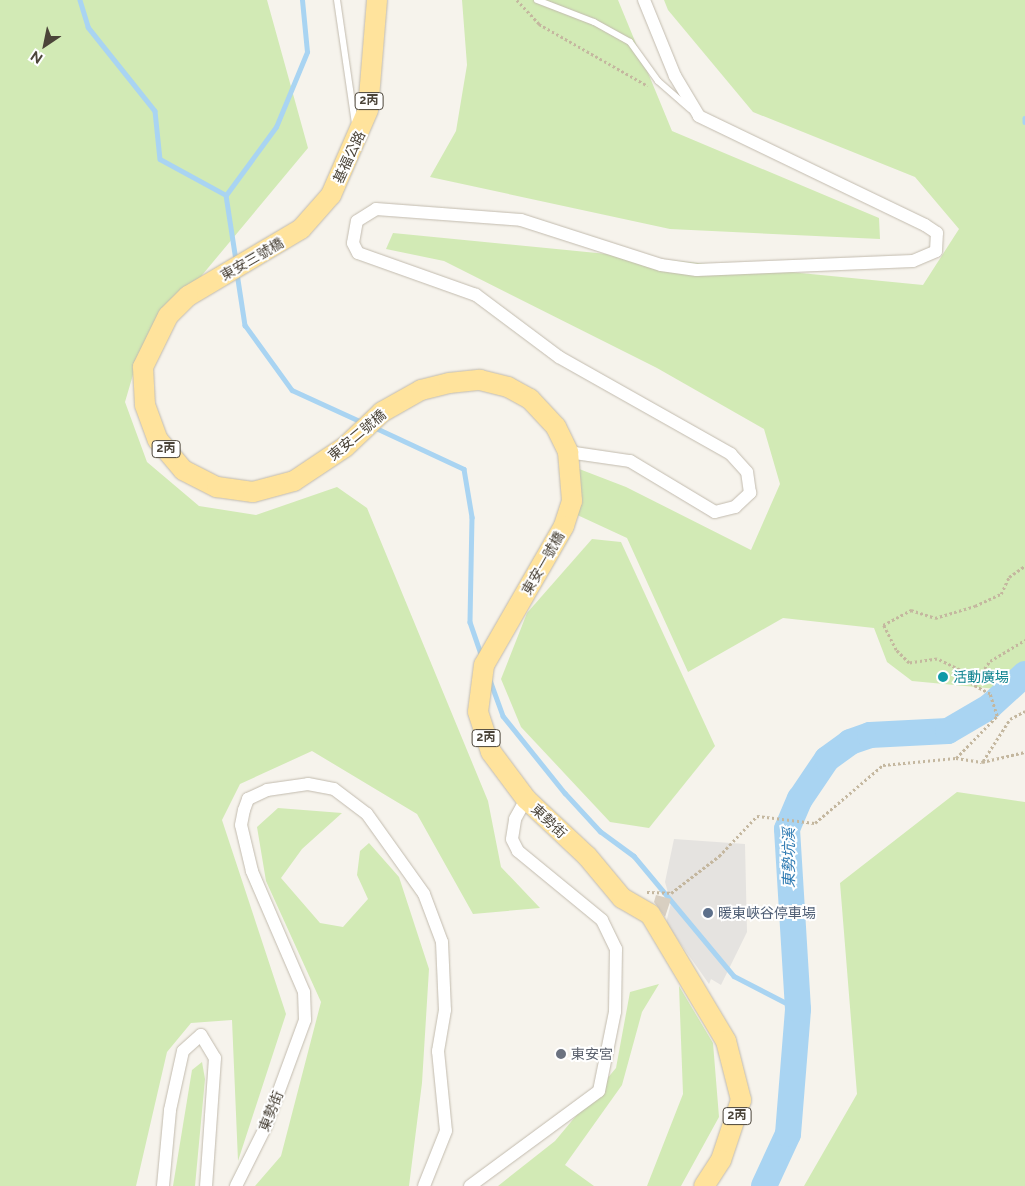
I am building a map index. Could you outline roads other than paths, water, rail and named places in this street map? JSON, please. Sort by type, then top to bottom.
[{"type":"main road","name":"基福公路","points":[[331,195],[358,142],[368,110],[377,0]]},
{"type":"main road","name":"東安三號橋","points":[[294,482],[253,492],[217,487],[183,470],[158,440],[145,405],[143,367],[168,316],[188,296],[301,229],[331,195]]},
{"type":"main road","name":"東安二號橋","points":[[294,482],[345,447],[382,412],[421,390],[480,380],[508,387],[530,399],[556,427],[568,452]]},
{"type":"main road","name":"東安一號橋","points":[[526,799],[491,752],[478,712],[484,665],[564,526],[572,501],[568,452]]},
{"type":"main road","name":"東勢街","points":[[526,799],[587,856],[622,898],[650,914],[726,1041],[741,1088],[735,1124],[722,1160],[704,1186]]},
{"type":"street","points":[[568,452],[630,461],[715,512],[735,507],[750,492],[748,472],[731,454],[559,357],[476,295],[370,261],[358,253],[353,243],[357,221],[376,209],[522,220],[661,265],[697,270],[913,261],[936,251],[937,233],[925,225],[699,116],[675,76],[644,0]]},
{"type":"street","name":"東勢街","points":[[236,1186],[266,1126],[305,1020],[304,992],[252,871],[241,825],[248,799],[267,790],[308,784],[334,789],[367,814],[424,894],[442,942],[446,1010],[438,1051],[447,1122],[444,1144],[424,1186]]},
{"type":"street","name":"東勢街","points":[[470,1186],[599,1091],[615,1012],[616,949],[602,920],[524,856],[512,839],[515,819],[526,799]]},
{"type":"street","points":[[163,1186],[170,1110],[183,1051],[201,1035],[215,1058],[206,1186]]},
{"type":"lane","points":[[337,0],[358,142]]},
{"type":"lane","points":[[537,0],[594,22],[630,42],[658,81],[699,116]]},
{"type":"waterway","points":[[80,0],[88,27],[155,111],[160,159],[226,195],[236,260]]},
{"type":"waterway","points":[[226,195],[276,127],[307,52],[302,0]]},
{"type":"waterway","points":[[237,273],[245,325],[292,390],[362,422]]},
{"type":"waterway","points":[[374,427],[464,469],[472,517],[470,622],[482,656]]},
{"type":"waterway","name":"東勢坑溪","points":[[764,1186],[788,1134],[798,1009],[787,829],[800,799],[827,759],[850,742],[870,735],[948,731],[989,707],[1025,674]]},
{"type":"waterway","points":[[490,680],[503,716],[565,793],[600,831],[634,856],[734,976],[798,1009]]},
{"type":"place","name":"活動廣場","points":[[943,677]]},
{"type":"place","name":"暖東峽谷停車場","points":[[708,913]]},
{"type":"place","name":"東安宮","points":[[561,1054]]}]
